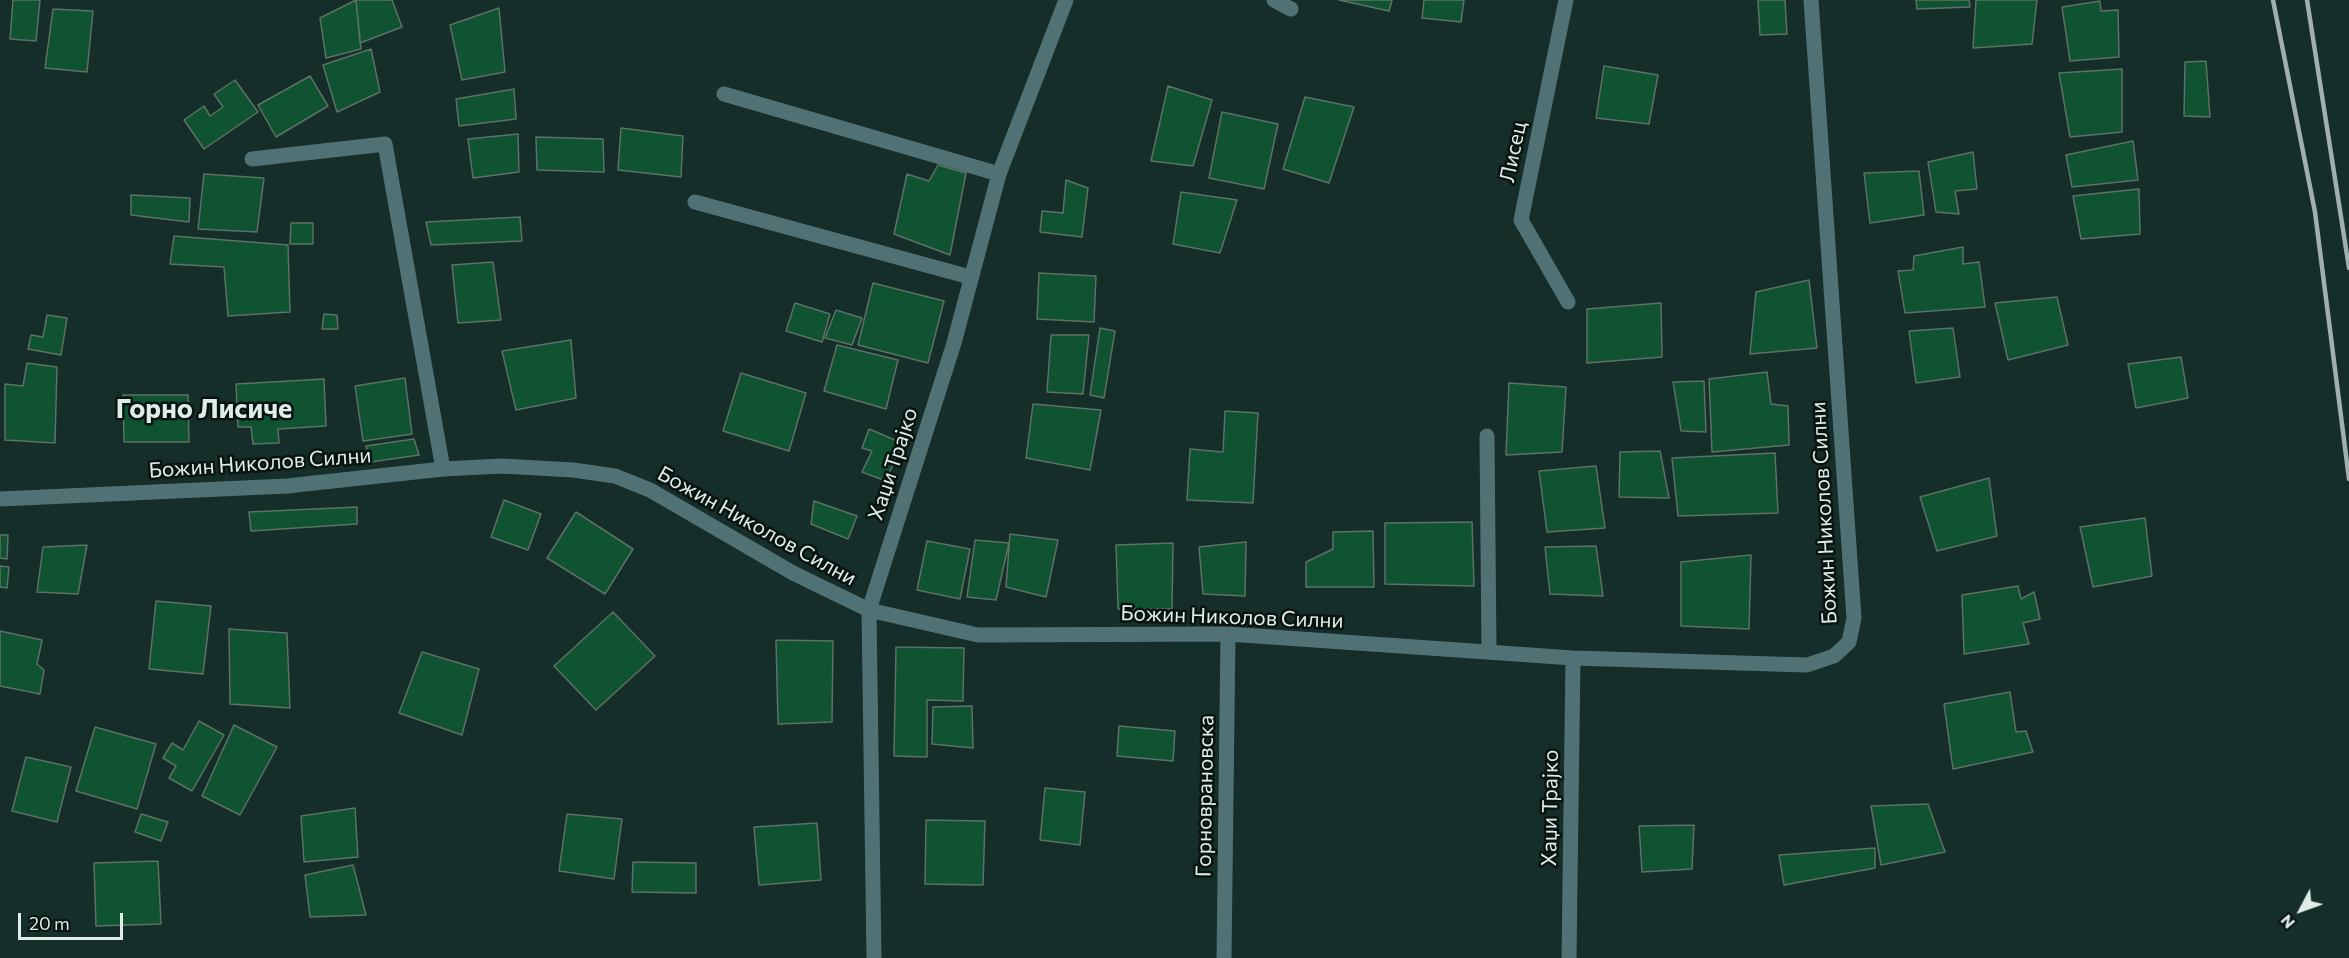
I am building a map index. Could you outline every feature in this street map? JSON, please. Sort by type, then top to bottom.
[{"type":"street","name":"Хаџи Трајко","points":[[874,958],[869,610],[954,343],[999,174],[1066,0]]},
{"type":"street","points":[[1274,0],[1291,9]]},
{"type":"street","name":"Лисец","points":[[1566,0],[1521,220],[1568,302]]},
{"type":"street","name":"Божин Николов Силни","points":[[0,499],[287,486],[443,469],[502,466],[573,470],[615,476],[650,490],[793,573],[869,610],[978,635],[1228,634],[1573,658],[1807,665],[1834,656],[1849,642],[1854,618],[1811,0]]},
{"type":"street","points":[[724,94],[999,174]]},
{"type":"street","points":[[252,159],[385,144],[443,469]]},
{"type":"street","points":[[695,202],[970,277]]},
{"type":"street","points":[[1487,436],[1489,651]]},
{"type":"street","name":"Горноврановска","points":[[1224,958],[1228,634]]},
{"type":"street","name":"Хаџи Трајко","points":[[1569,958],[1573,658]]},
{"type":"building","points":[[13,0],[40,0],[36,41],[10,39]]},
{"type":"building","points":[[356,0],[361,49],[326,58],[320,18]]},
{"type":"building","points":[[356,0],[392,0],[402,27],[360,43]]},
{"type":"building","points":[[1339,0],[1392,0],[1389,11]]},
{"type":"building","points":[[1424,0],[1464,0],[1461,22],[1422,18]]},
{"type":"building","points":[[1758,0],[1785,0],[1787,34],[1760,35]]},
{"type":"building","points":[[1916,0],[1969,0],[1970,7],[1917,9]]},
{"type":"building","points":[[1976,0],[2037,0],[2032,44],[1973,48]]},
{"type":"building","points":[[2100,1],[2101,11],[2118,10],[2119,57],[2070,61],[2062,7]]},
{"type":"building","points":[[499,8],[505,72],[462,80],[450,25]]},
{"type":"building","points":[[53,9],[93,11],[87,72],[45,68]]},
{"type":"building","points":[[371,49],[380,92],[337,112],[323,65]]},
{"type":"building","points":[[2206,61],[2210,117],[2184,116],[2185,62]]},
{"type":"building","points":[[1604,66],[1658,75],[1649,124],[1596,118]]},
{"type":"building","points":[[2122,69],[2122,132],[2070,137],[2059,73]]},
{"type":"building","points":[[310,76],[328,106],[276,137],[258,105]]},
{"type":"building","points":[[235,80],[258,112],[204,149],[184,120],[204,106],[210,116],[223,107],[214,94]]},
{"type":"building","points":[[1168,86],[1212,100],[1193,166],[1151,161]]},
{"type":"building","points":[[514,89],[516,119],[459,126],[456,99]]},
{"type":"building","points":[[1305,97],[1354,107],[1329,183],[1283,169]]},
{"type":"building","points":[[1222,112],[1278,124],[1264,189],[1209,178]]},
{"type":"building","points":[[621,128],[683,136],[681,177],[618,170]]},
{"type":"building","points":[[518,134],[519,172],[473,178],[468,139]]},
{"type":"building","points":[[536,137],[603,139],[604,172],[537,170]]},
{"type":"building","points":[[2133,141],[2138,180],[2072,187],[2066,155]]},
{"type":"building","points":[[1973,152],[1977,189],[1955,191],[1959,214],[1936,212],[1928,162]]},
{"type":"building","points":[[938,165],[966,173],[950,255],[894,234],[907,174],[929,181]]},
{"type":"building","points":[[1919,171],[1924,215],[1870,223],[1864,173]]},
{"type":"building","points":[[204,174],[264,178],[257,232],[198,229]]},
{"type":"building","points":[[1066,180],[1088,188],[1082,237],[1040,232],[1042,211],[1063,213]]},
{"type":"building","points":[[2139,189],[2140,234],[2081,239],[2073,196]]},
{"type":"building","points":[[1181,192],[1237,200],[1220,253],[1173,244]]},
{"type":"building","points":[[131,195],[190,198],[189,222],[131,215]]},
{"type":"building","points":[[520,217],[522,241],[431,245],[426,222]]},
{"type":"building","points":[[291,223],[313,223],[313,244],[290,244]]},
{"type":"building","points":[[174,236],[288,245],[290,312],[228,316],[224,267],[170,264]]},
{"type":"building","points":[[1963,247],[1963,264],[1979,262],[1985,307],[1905,313],[1898,271],[1913,270],[1914,256]]},
{"type":"building","points":[[493,262],[501,320],[458,323],[452,265]]},
{"type":"building","points":[[1039,273],[1096,276],[1094,322],[1037,319]]},
{"type":"building","points":[[1809,280],[1817,348],[1750,354],[1756,292]]},
{"type":"building","points":[[873,283],[944,301],[928,363],[858,345]]},
{"type":"building","points":[[2057,297],[2068,345],[2008,360],[1995,303]]},
{"type":"building","points":[[795,303],[830,314],[822,342],[786,331]]},
{"type":"building","points":[[1661,303],[1662,357],[1587,363],[1587,309]]},
{"type":"building","points":[[836,310],[862,318],[852,345],[825,338]]},
{"type":"building","points":[[324,314],[337,315],[338,329],[322,329]]},
{"type":"building","points":[[47,315],[67,318],[61,355],[28,349],[31,335],[43,337]]},
{"type":"building","points":[[1100,328],[1115,331],[1104,398],[1090,395]]},
{"type":"building","points":[[1953,328],[1960,377],[1916,383],[1909,331]]},
{"type":"building","points":[[1051,335],[1089,335],[1083,394],[1047,392]]},
{"type":"building","points":[[571,340],[576,398],[516,410],[502,351]]},
{"type":"building","points":[[837,345],[898,360],[886,409],[824,391]]},
{"type":"building","points":[[2181,357],[2188,398],[2136,408],[2128,364]]},
{"type":"building","points":[[27,363],[57,367],[55,443],[5,440],[5,384],[23,386]]},
{"type":"building","points":[[1767,372],[1771,404],[1788,406],[1789,445],[1712,452],[1709,379]]},
{"type":"building","points":[[741,373],[806,393],[789,451],[723,431]]},
{"type":"building","points":[[405,378],[412,434],[363,441],[355,386]]},
{"type":"building","points":[[324,379],[326,426],[278,429],[279,443],[253,444],[251,427],[238,427],[236,384]]},
{"type":"building","points":[[1704,381],[1706,432],[1681,431],[1673,382]]},
{"type":"building","points":[[1509,383],[1566,387],[1562,452],[1506,455]]},
{"type":"building","points":[[123,395],[188,395],[189,442],[124,442]]},
{"type":"building","points":[[1033,404],[1101,410],[1090,470],[1026,458]]},
{"type":"building","points":[[1225,411],[1258,413],[1253,503],[1187,500],[1190,449],[1223,452]]},
{"type":"building","points":[[869,429],[902,443],[886,481],[862,472],[872,451],[862,448]]},
{"type":"building","points":[[414,439],[419,455],[370,462],[366,446]]},
{"type":"building","points":[[1660,451],[1669,498],[1619,497],[1620,452]]},
{"type":"building","points":[[1775,453],[1778,513],[1678,516],[1672,458]]},
{"type":"building","points":[[1596,466],[1605,528],[1547,532],[1539,471]]},
{"type":"building","points":[[1989,478],[1997,536],[1937,551],[1920,497]]},
{"type":"building","points":[[504,500],[541,514],[528,550],[491,537]]},
{"type":"building","points":[[814,501],[857,516],[848,539],[811,524]]},
{"type":"building","points":[[357,507],[357,524],[251,531],[249,512]]},
{"type":"building","points":[[576,512],[633,549],[605,594],[547,558]]},
{"type":"building","points":[[2145,518],[2152,576],[2093,587],[2080,527]]},
{"type":"building","points":[[1472,522],[1474,586],[1385,584],[1385,523]]},
{"type":"building","points":[[1373,531],[1374,587],[1306,587],[1306,562],[1333,549],[1333,532]]},
{"type":"building","points":[[1010,534],[1058,540],[1046,597],[1006,587]]},
{"type":"building","points":[[0,535],[8,535],[7,559],[0,558]]},
{"type":"building","points":[[975,540],[1009,543],[996,600],[967,597]]},
{"type":"building","points":[[927,541],[970,549],[960,599],[917,590]]},
{"type":"building","points":[[1246,542],[1245,596],[1203,594],[1199,547]]},
{"type":"building","points":[[1173,543],[1172,609],[1118,609],[1116,545]]},
{"type":"building","points":[[87,545],[78,594],[37,592],[43,547]]},
{"type":"building","points":[[1596,546],[1603,596],[1550,594],[1545,547]]},
{"type":"building","points":[[1751,555],[1749,629],[1681,626],[1681,562]]},
{"type":"building","points":[[0,566],[9,567],[7,588],[0,587]]},
{"type":"building","points":[[2018,586],[2021,599],[2034,592],[2040,619],[2023,623],[2029,644],[1964,654],[1962,595]]},
{"type":"building","points":[[156,601],[211,606],[203,674],[149,669]]},
{"type":"building","points":[[613,612],[655,656],[596,710],[554,666]]},
{"type":"building","points":[[229,629],[287,633],[290,708],[230,704]]},
{"type":"building","points":[[0,631],[42,640],[37,664],[44,670],[40,694],[0,686]]},
{"type":"building","points":[[776,640],[833,641],[832,722],[778,724]]},
{"type":"building","points":[[896,647],[964,648],[963,701],[927,700],[927,757],[894,756]]},
{"type":"building","points":[[422,652],[479,669],[462,735],[399,713]]},
{"type":"building","points":[[2010,692],[2016,732],[2026,731],[2033,752],[1953,769],[1944,704]]},
{"type":"building","points":[[972,706],[973,748],[932,744],[933,707]]},
{"type":"building","points":[[199,721],[224,735],[192,791],[169,778],[176,766],[163,758],[172,743],[183,750]]},
{"type":"building","points":[[234,725],[277,747],[240,815],[202,796]]},
{"type":"building","points":[[1119,726],[1175,731],[1173,761],[1117,756]]},
{"type":"building","points":[[95,727],[156,744],[137,809],[76,791]]},
{"type":"building","points":[[26,757],[71,767],[57,822],[12,811]]},
{"type":"building","points":[[1045,788],[1085,792],[1080,845],[1040,840]]},
{"type":"building","points":[[1928,804],[1945,852],[1881,865],[1871,806]]},
{"type":"building","points":[[355,808],[358,857],[304,862],[301,816]]},
{"type":"building","points":[[141,814],[168,822],[161,841],[135,832]]},
{"type":"building","points":[[567,814],[622,819],[614,879],[559,871]]},
{"type":"building","points":[[926,820],[985,821],[983,885],[925,884]]},
{"type":"building","points":[[817,823],[821,880],[759,885],[754,827]]},
{"type":"building","points":[[1694,825],[1692,869],[1642,872],[1639,826]]},
{"type":"building","points":[[1875,848],[1875,868],[1784,885],[1779,855]]},
{"type":"building","points":[[158,861],[161,924],[96,926],[94,863]]},
{"type":"building","points":[[633,862],[696,863],[696,893],[632,892]]},
{"type":"building","points":[[353,865],[366,915],[310,917],[305,875]]},
{"type":"railway","points":[[2273,0],[2315,212],[2349,479]]},
{"type":"railway","points":[[2307,0],[2349,268]]},
{"type":"district","name":"Горно Лисиче","points":[[204,409]]}]
